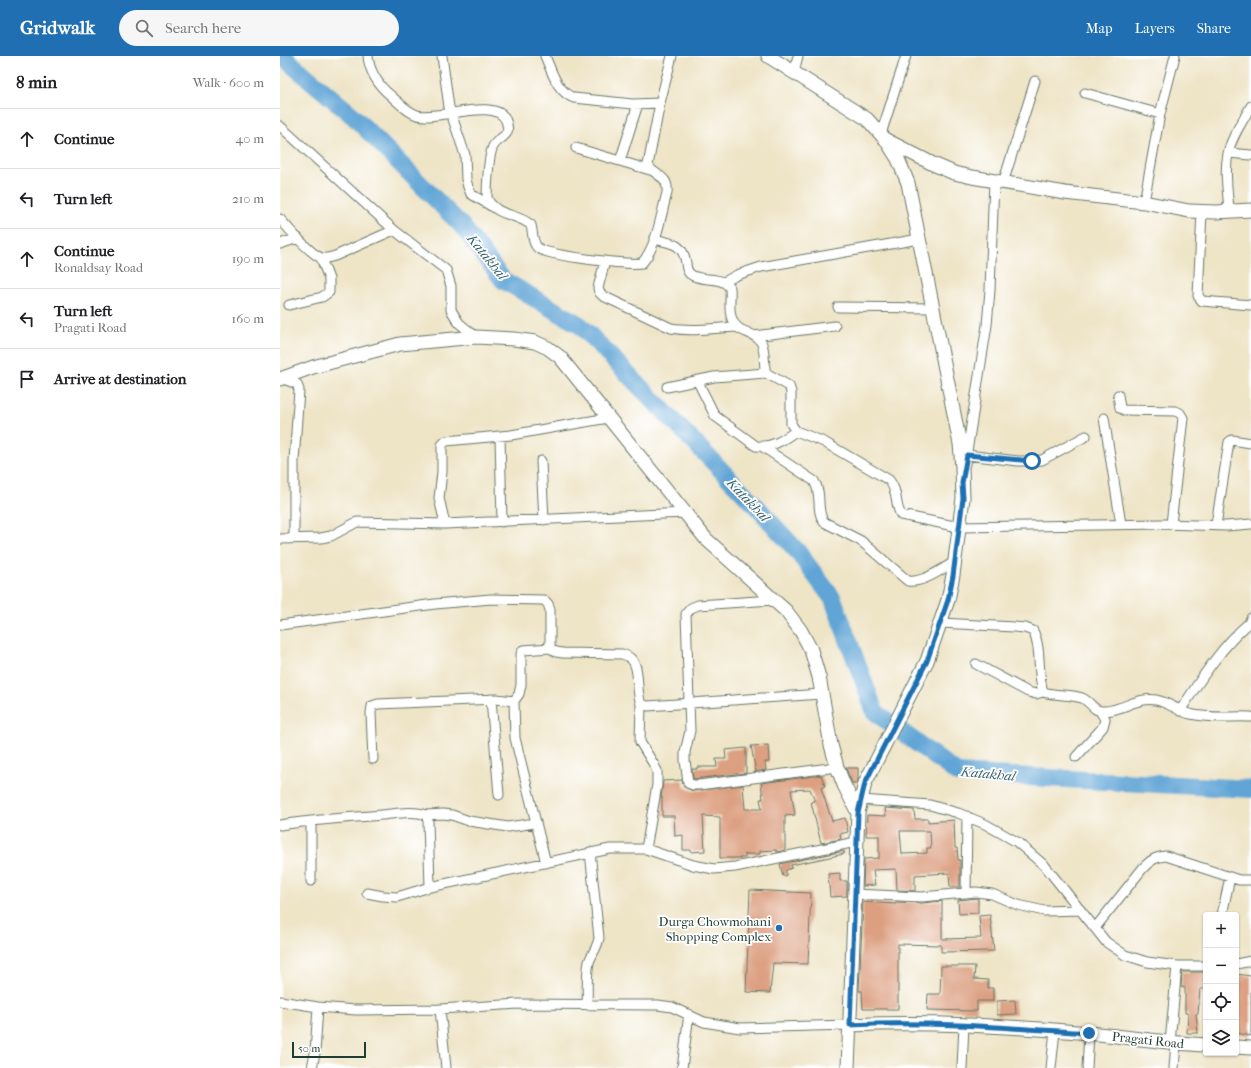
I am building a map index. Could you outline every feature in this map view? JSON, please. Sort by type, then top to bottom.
[{"type":"street","points":[[368,56],[373,74],[386,91],[409,111],[416,115],[428,117],[484,109],[503,115],[507,121],[506,136],[494,145],[491,154],[487,199],[491,206]]},
{"type":"street","points":[[442,56],[450,114],[464,155],[466,179],[471,194],[497,211],[524,220],[531,225],[534,242],[537,248],[556,254],[605,261],[635,264],[642,263],[648,256],[654,239],[668,186],[663,178],[650,170],[576,148]]},
{"type":"street","points":[[545,56],[562,91],[569,96],[574,98],[638,104],[660,103]]},
{"type":"street","points":[[650,170],[648,160],[672,56]]},
{"type":"street","points":[[768,56],[867,119],[884,137],[898,159],[908,183],[960,444],[963,498],[955,562],[948,600],[927,661],[865,783],[859,807],[856,842],[848,1068]]},
{"type":"street","points":[[794,72],[798,56]]},
{"type":"street","points":[[884,137],[906,56]]},
{"type":"street","points":[[1144,202],[1160,114],[1175,56]]},
{"type":"street","points":[[962,483],[987,325],[998,182],[1035,81]]},
{"type":"street","points":[[1085,93],[1160,114]]},
{"type":"street","points":[[620,161],[638,104]]},
{"type":"street","points":[[1229,211],[1228,153],[1235,134],[1251,106]]},
{"type":"street","points":[[280,126],[394,230],[446,270],[452,286],[452,310],[459,322],[476,337]]},
{"type":"street","points":[[884,137],[933,164],[954,172],[998,182],[1066,193],[1144,202],[1189,211],[1202,212],[1251,210]]},
{"type":"street","points":[[1228,153],[1251,155]]},
{"type":"street","points":[[1202,212],[1198,296],[1202,301],[1251,305]]},
{"type":"street","points":[[280,219],[314,254],[321,258],[335,256],[394,230]]},
{"type":"street","points":[[280,244],[298,238]]},
{"type":"street","points":[[654,239],[673,244],[681,249],[684,255],[686,268],[689,273],[694,276],[724,282],[730,288],[730,313],[736,327]]},
{"type":"street","points":[[724,282],[737,275],[761,266],[919,239]]},
{"type":"street","points":[[289,305],[322,297],[329,292],[329,279],[321,258]]},
{"type":"street","points":[[605,261],[598,288],[599,292],[603,296],[671,328],[680,330],[736,327],[754,336],[761,342],[766,373],[789,386],[791,392],[791,424],[796,431],[824,442],[889,480],[894,486],[898,510],[901,515],[959,527],[1121,524],[1251,524]]},
{"type":"street","points":[[838,307],[933,308]]},
{"type":"street","points":[[754,336],[835,326]]},
{"type":"street","points":[[281,378],[313,367],[400,344],[476,337],[514,339],[535,342],[548,348],[560,357],[706,539],[786,611],[801,631],[811,650],[819,677],[831,745],[837,766],[844,785],[859,807]]},
{"type":"street","points":[[667,387],[729,375],[766,373]]},
{"type":"street","points":[[281,378],[297,384],[299,390],[294,461],[294,538]]},
{"type":"street","points":[[697,380],[715,416],[752,444],[763,447],[771,446],[796,431]]},
{"type":"street","points":[[1118,395],[1120,408],[1124,410],[1175,411],[1180,412],[1183,418],[1171,524]]},
{"type":"street","points":[[445,524],[438,498],[442,472],[442,446],[446,442],[557,428],[608,418]]},
{"type":"street","points":[[1104,418],[1121,524]]},
{"type":"street","points":[[500,436],[502,522]]},
{"type":"street","points":[[967,455],[1018,461],[1042,460],[1086,436]]},
{"type":"street","points":[[1216,525],[1229,442],[1232,440],[1251,443]]},
{"type":"street","points":[[763,447],[814,481],[818,487],[821,517],[824,522],[865,544],[908,581],[914,582],[922,580],[955,562]]},
{"type":"street","points":[[541,461],[544,520]]},
{"type":"street","points":[[280,538],[321,538],[331,536],[357,522],[445,524],[685,513]]},
{"type":"street","points":[[280,625],[435,604],[491,599],[544,600],[548,604],[550,610],[550,648]]},
{"type":"street","points":[[774,600],[698,605],[691,608],[686,614],[690,731],[685,752],[685,760],[688,783],[693,786],[837,766]]},
{"type":"street","points":[[1180,711],[1218,654],[1249,623],[1251,618]]},
{"type":"street","points":[[941,623],[1020,628],[1033,631],[1037,639],[1043,692]]},
{"type":"street","points":[[546,863],[535,824],[515,738],[514,701],[519,694],[521,685],[521,654],[523,650],[550,648],[563,653],[622,654],[629,655],[634,660],[638,697],[641,704],[640,742],[657,771],[657,785],[646,849]]},
{"type":"street","points":[[976,664],[1028,692],[1036,694],[1043,692],[1051,695],[1084,699],[1100,711],[1107,711],[1146,700],[1157,700],[1190,714],[1204,716],[1251,717]]},
{"type":"street","points":[[641,704],[648,706],[821,694]]},
{"type":"street","points":[[373,759],[372,706],[378,704],[491,699],[514,701]]},
{"type":"street","points":[[491,699],[499,795]]},
{"type":"street","points":[[1076,757],[1103,727],[1105,719],[1100,711]]},
{"type":"street","points":[[859,807],[930,805],[966,816],[985,824],[1017,842],[1045,866],[1106,942],[1125,955],[1146,962],[1177,966],[1203,966]]},
{"type":"street","points":[[280,826],[311,821],[414,813],[426,815],[452,815],[469,821],[508,827],[535,824]]},
{"type":"street","points":[[426,815],[428,821],[430,887]]},
{"type":"street","points":[[966,816],[966,893]]},
{"type":"street","points":[[311,821],[311,881]]},
{"type":"street","points":[[367,893],[397,897],[430,887],[610,849],[646,849],[693,865],[714,869],[735,867],[856,842]]},
{"type":"street","points":[[587,1005],[588,968],[590,960],[597,947],[599,938],[590,852]]},
{"type":"street","points":[[1095,928],[1143,868],[1152,859],[1159,856],[1166,856],[1239,880],[1251,880]]},
{"type":"street","points":[[1223,912],[1230,877]]},
{"type":"street","points":[[854,894],[922,897],[976,892],[992,894],[1018,905],[1044,911],[1080,910]]},
{"type":"street","points":[[1239,963],[1251,961]]},
{"type":"street","points":[[1174,1068],[1173,1043],[1177,966]]},
{"type":"street","points":[[280,1000],[318,1008],[356,1010],[440,1009],[518,1004],[658,1005],[672,1007],[704,1022],[740,1028],[850,1025]]},
{"type":"street","points":[[312,1068],[315,1053],[318,1008]]},
{"type":"street","points":[[440,1009],[446,1068]]},
{"type":"street","points":[[682,1068],[689,1014]]},
{"type":"street","name":"Pragati Road","points":[[850,1025],[891,1023],[964,1025],[1089,1033],[1173,1043],[1203,1045]]},
{"type":"street","points":[[962,1068],[964,1025]]},
{"type":"street","points":[[1051,1068],[1055,1031]]},
{"type":"street","points":[[1087,1068],[1089,1033]]},
{"type":"street","points":[[1239,1047],[1251,1048]]},
{"type":"building","points":[[768,745],[769,762],[765,762],[766,770],[756,772],[751,746]]},
{"type":"building","points":[[746,748],[746,773],[693,779],[692,769],[697,769],[697,767],[717,767],[716,759],[726,759],[725,750]]},
{"type":"building","points":[[846,768],[858,768],[857,783],[852,783]]},
{"type":"building","points":[[821,775],[825,786],[821,788],[832,821],[845,818],[848,832],[840,834],[841,839],[821,843],[811,802],[815,801],[810,789],[791,790],[795,815],[785,816],[785,850],[777,852],[776,850],[760,851],[760,854],[745,854],[745,858],[720,858],[720,817],[703,816],[705,851],[691,852],[691,850],[683,850],[683,835],[675,836],[674,816],[662,816],[661,797],[663,781],[682,780],[684,787],[693,791],[743,785],[745,809],[762,809],[760,799],[763,799],[761,783]]},
{"type":"building","points":[[885,808],[914,810],[915,819],[928,819],[928,822],[954,820],[955,848],[957,848],[958,860],[960,860],[960,887],[950,887],[949,873],[915,875],[915,891],[897,890],[896,869],[873,870],[875,885],[863,886],[864,859],[879,858],[879,836],[866,836],[867,815],[886,816]],"holes":[[[900,831],[930,831],[931,848],[927,848],[927,853],[902,854]]]},
{"type":"building","points":[[844,851],[844,854],[791,865],[792,868],[786,870],[786,876],[783,876],[780,864]]},
{"type":"building","points":[[840,873],[840,881],[847,881],[847,896],[830,897],[828,874]]},
{"type":"building","name":"Durga Chowmohani Shopping Complex","points":[[750,890],[811,893],[808,964],[773,963],[770,993],[746,992]]},
{"type":"building","points":[[978,898],[978,913],[959,914],[958,900]]},
{"type":"building","points":[[942,901],[942,939],[981,938],[979,916],[990,915],[994,951],[941,952],[941,945],[898,944],[898,1009],[863,1009],[862,991],[859,991],[863,902],[896,904],[896,902],[922,903]]},
{"type":"building","points":[[941,966],[975,966],[974,979],[988,980],[988,988],[993,988],[993,1001],[977,1001],[977,1011],[927,1010],[928,994],[940,994]]},
{"type":"building","points":[[1182,972],[1203,972],[1203,989],[1200,989],[1198,1014],[1196,1014],[1198,1033],[1187,1033],[1188,1013],[1185,1013],[1185,988],[1181,987]]},
{"type":"building","points":[[1239,974],[1251,976],[1251,1036],[1239,1034]]},
{"type":"building","points":[[1015,1000],[1016,1014],[997,1015],[997,1001]]},
{"type":"waterway","name":"Katakhal","points":[[282,56],[352,115],[462,226],[503,280],[580,325],[757,507],[797,551],[833,599],[875,712],[957,773],[1251,789]]},
{"type":"place","name":"Durga Chowmohani Shopping Complex","points":[[779,928]]},
{"type":"route","points":[[1032,461],[1018,461],[967,455],[962,483],[963,498],[953,576],[941,623],[927,661],[865,783],[858,813],[850,1025],[891,1023],[944,1024],[1089,1033]]}]
